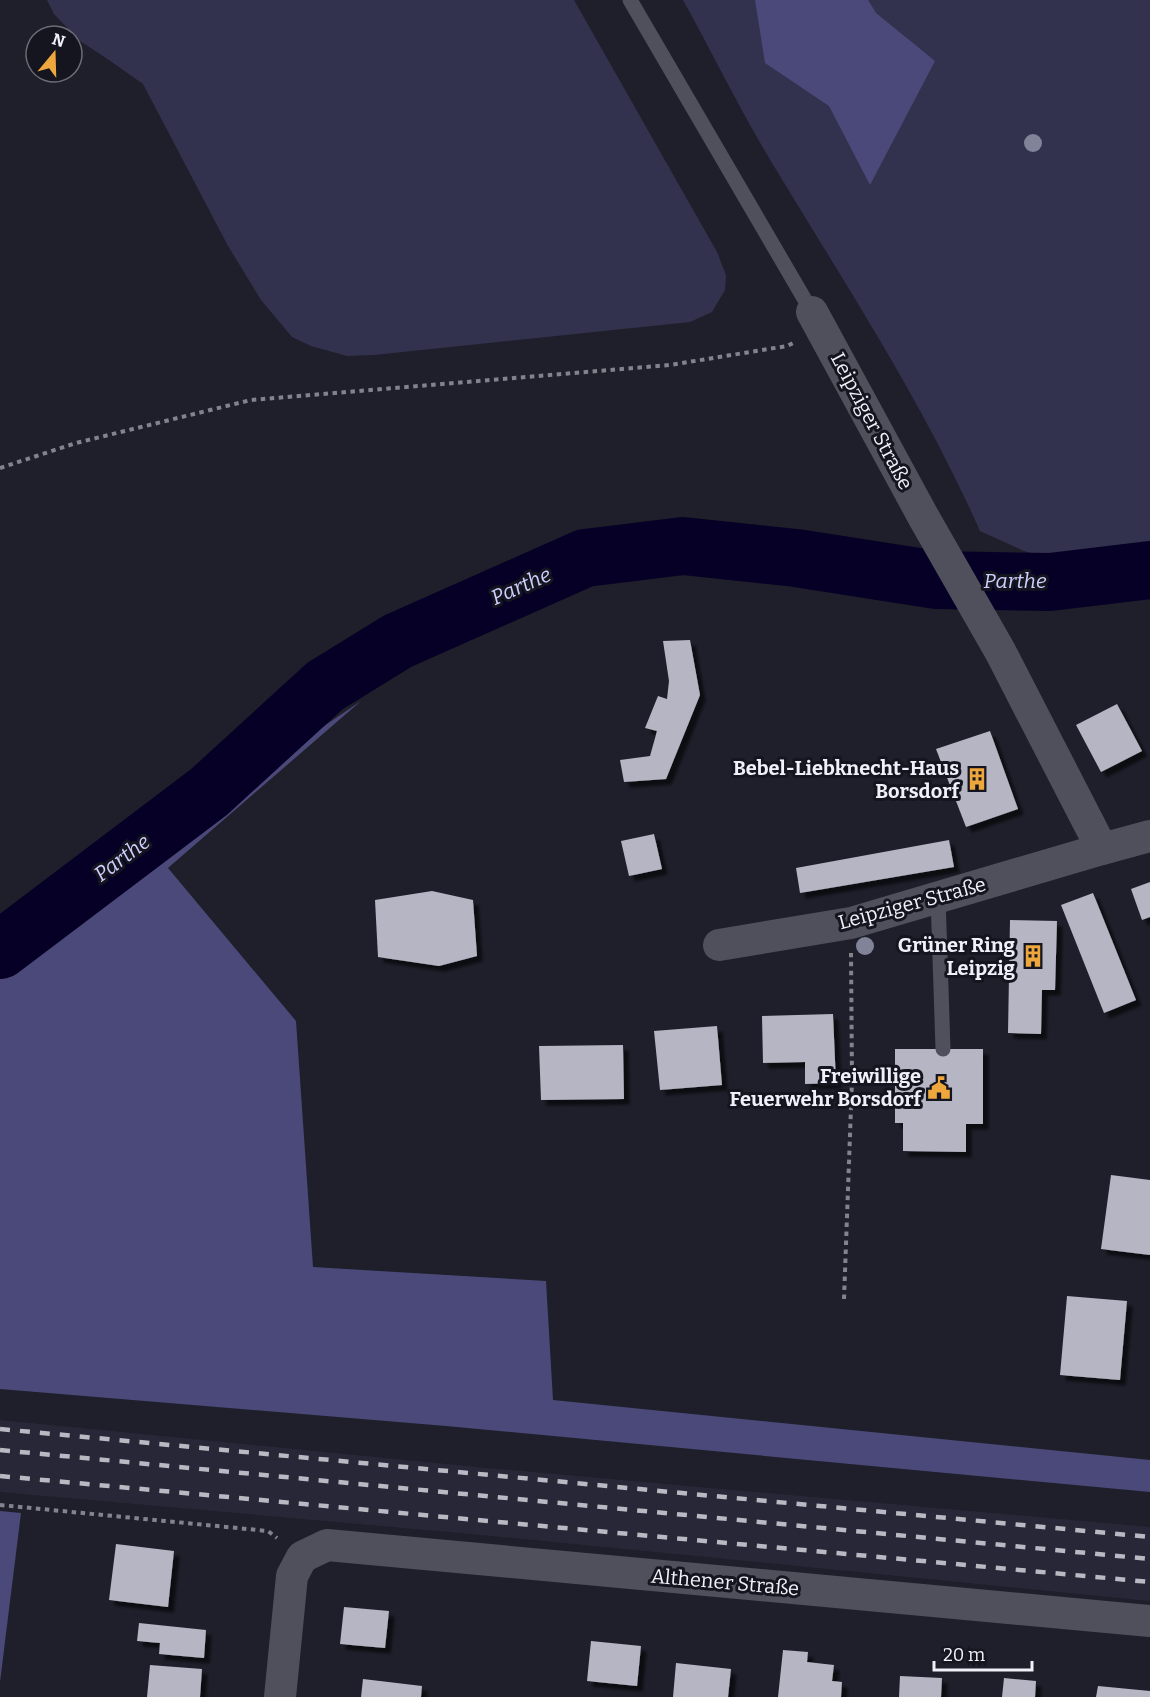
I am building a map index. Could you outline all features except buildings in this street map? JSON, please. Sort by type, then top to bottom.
[{"type":"street","name":"Leipziger Straße","points":[[818,321],[943,552],[1000,651],[1102,849]]},
{"type":"street","name":"Leipziger Straße","points":[[719,945],[851,923],[1150,836]]},
{"type":"street","name":"Althener Straße","points":[[302,1557],[327,1545],[1150,1621]]},
{"type":"street","points":[[280,1697],[292,1576],[302,1557]]},
{"type":"lane","name":"Leipziger Straße","points":[[630,0],[818,321]]},
{"type":"lane","points":[[938,897],[943,1049]]},
{"type":"path","points":[[0,468],[76,443],[251,400],[670,365],[787,346],[818,321]]},
{"type":"path","points":[[844,1299],[852,1080],[851,923]]},
{"type":"path","points":[[0,1505],[268,1531],[302,1557]]},
{"type":"shaded area","points":[[47,0],[574,0],[717,252],[726,275],[725,290],[712,312],[690,322],[374,355],[347,356],[311,346],[292,337],[261,300],[228,246],[143,84],[84,44],[84,24],[64,24],[54,14]]},
{"type":"shaded area","points":[[683,0],[1150,0],[1150,550],[1057,561],[1024,551],[980,531],[934,436],[855,299],[760,143]]},
{"type":"shaded area","points":[[755,0],[868,0],[876,13],[935,61],[870,185],[829,106],[765,63]]},
{"type":"shaded area","points":[[361,701],[168,868],[296,1021],[313,1267],[546,1281],[553,1400],[1150,1460],[1150,1492],[446,1426],[0,1389],[0,966],[216,799]]},
{"type":"shaded area","points":[[0,1420],[487,1468],[1150,1527],[1150,1601],[493,1536],[0,1492]]},
{"type":"shaded area","points":[[0,1511],[21,1513],[0,1682]]},
{"type":"waterway","name":"Parthe","points":[[0,950],[209,792],[325,686],[398,641],[585,558],[683,546],[796,558],[937,580],[1050,582],[1150,570]]},
{"type":"railway","points":[[0,1429],[1150,1537]]},
{"type":"railway","points":[[0,1450],[1150,1559]]},
{"type":"railway","points":[[0,1476],[1150,1582]]},
{"type":"place","name":"Bebel-Liebknecht-Haus Borsdorf","points":[[977,779]]},
{"type":"place","name":"Grüner Ring Leipzig","points":[[1033,956]]},
{"type":"place","name":"Freiwillige Feuerwehr Borsdorf","points":[[939,1088]]}]
